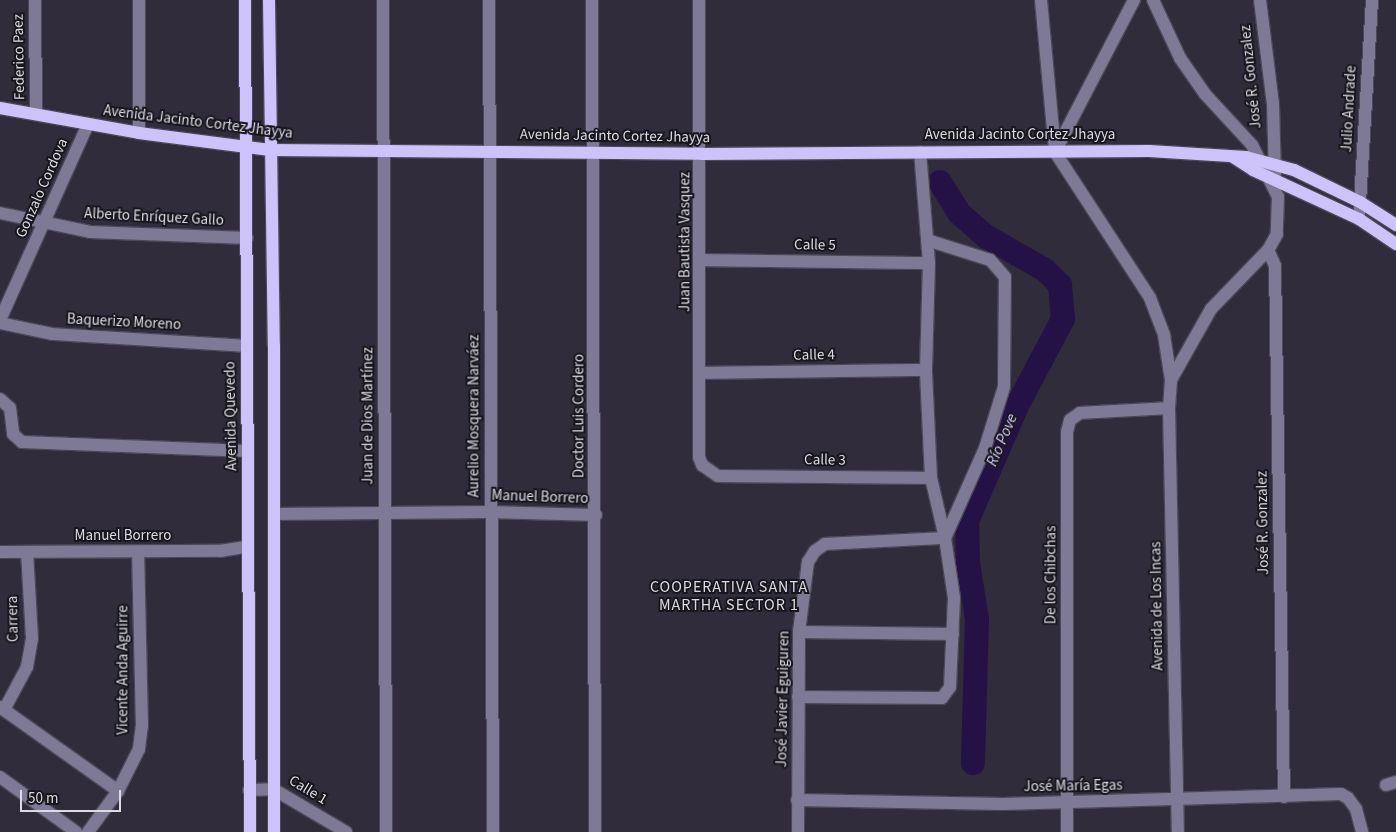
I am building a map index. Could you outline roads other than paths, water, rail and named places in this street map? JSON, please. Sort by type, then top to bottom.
[{"type":"main road","name":"Avenida Quevedo","points":[[245,0],[248,238],[246,547],[250,832]]},
{"type":"main road","points":[[270,0],[270,150],[274,260],[274,832]]},
{"type":"main road","name":"Avenida Jacinto Cortez Jhayya","points":[[0,108],[139,133],[270,150],[384,153],[593,151],[702,154],[957,150],[1148,151],[1260,158],[1360,202],[1396,225]]},
{"type":"main road","name":"Avenida Jacinto Cortez Jhayya","points":[[1232,157],[1272,179],[1359,219],[1396,244]]},
{"type":"street","name":"Federico Paez","points":[[35,0],[36,114]]},
{"type":"street","points":[[139,0],[139,133]]},
{"type":"street","name":"Juan de Dios Martínez","points":[[383,0],[386,832]]},
{"type":"street","name":"Aurelio Mosquera Narváez","points":[[489,0],[492,151],[489,512],[492,832]]},
{"type":"street","name":"Doctor Luis Cordero","points":[[592,0],[596,515],[595,832]]},
{"type":"street","name":"Juan Bautista Vasquez","points":[[699,0],[702,154],[702,373],[699,457],[709,472],[718,476]]},
{"type":"street","points":[[1041,0],[1055,152]]},
{"type":"street","points":[[1055,152],[1076,107],[1134,0]]},
{"type":"street","name":"Avenida de Los Incas","points":[[1153,0],[1168,36],[1194,79],[1260,158],[1272,179],[1278,197],[1279,217],[1277,234],[1268,250],[1211,309],[1172,380]]},
{"type":"street","name":"José R. Gonzalez","points":[[1260,0],[1273,104],[1274,163],[1272,179]]},
{"type":"street","name":"Julio Andrade","points":[[1359,219],[1372,0]]},
{"type":"street","name":"Gonzalo Cordova","points":[[0,322],[88,124]]},
{"type":"street","points":[[798,697],[942,698],[950,687],[954,598],[946,538],[931,478],[926,370],[929,264],[925,151]]},
{"type":"street","name":"Avenida de Los Incas","points":[[1055,152],[1147,291],[1164,335],[1172,380],[1169,408],[1178,832]]},
{"type":"street","name":"Alberto Enríquez Gallo","points":[[0,213],[90,232],[248,238]]},
{"type":"street","points":[[927,240],[990,260],[1005,277],[1007,290],[1004,388],[985,448],[946,538]]},
{"type":"street","name":"José R. Gonzalez","points":[[1268,250],[1275,266],[1284,797]]},
{"type":"street","name":"Calle 5","points":[[701,260],[929,264]]},
{"type":"street","name":"Baquerizo Moreno","points":[[0,322],[52,334],[246,346]]},
{"type":"street","name":"Calle 4","points":[[702,373],[926,370]]},
{"type":"street","points":[[0,399],[10,408],[12,434],[22,442],[248,451]]},
{"type":"street","name":"De los Chibchas","points":[[1067,832],[1067,432],[1070,420],[1080,413],[1169,408]]},
{"type":"street","name":"Calle 3","points":[[718,476],[931,478]]},
{"type":"street","name":"Manuel Borrero","points":[[274,514],[489,512],[596,515]]},
{"type":"street","name":"José Javier Eguiguren","points":[[798,832],[799,632],[808,562],[814,551],[825,544],[946,538]]},
{"type":"street","name":"Manuel Borrero","points":[[0,552],[138,553],[220,551],[246,547]]},
{"type":"street","name":"Carrera","points":[[2,708],[26,667],[32,638],[27,552]]},
{"type":"street","name":"Vicente Anda Aguirre","points":[[88,832],[118,791],[139,749],[142,726],[138,553]]},
{"type":"street","points":[[799,632],[953,634]]},
{"type":"street","points":[[2,708],[118,791]]},
{"type":"street","points":[[0,777],[76,832]]},
{"type":"street","name":"Calle 1","points":[[249,790],[273,789],[346,832]]},
{"type":"street","name":"José María Egas","points":[[797,800],[1004,804],[1337,794],[1348,798],[1356,809],[1362,832]]},
{"type":"waterway","name":"Río Pove","points":[[940,182],[959,213],[987,237],[1045,270],[1060,285],[1063,319],[1017,406],[967,521],[968,563],[977,619],[973,763]]},
{"type":"district","name":"COOPERATIVA SANTA MARTHA SECTOR 1","points":[[729,596]]}]
